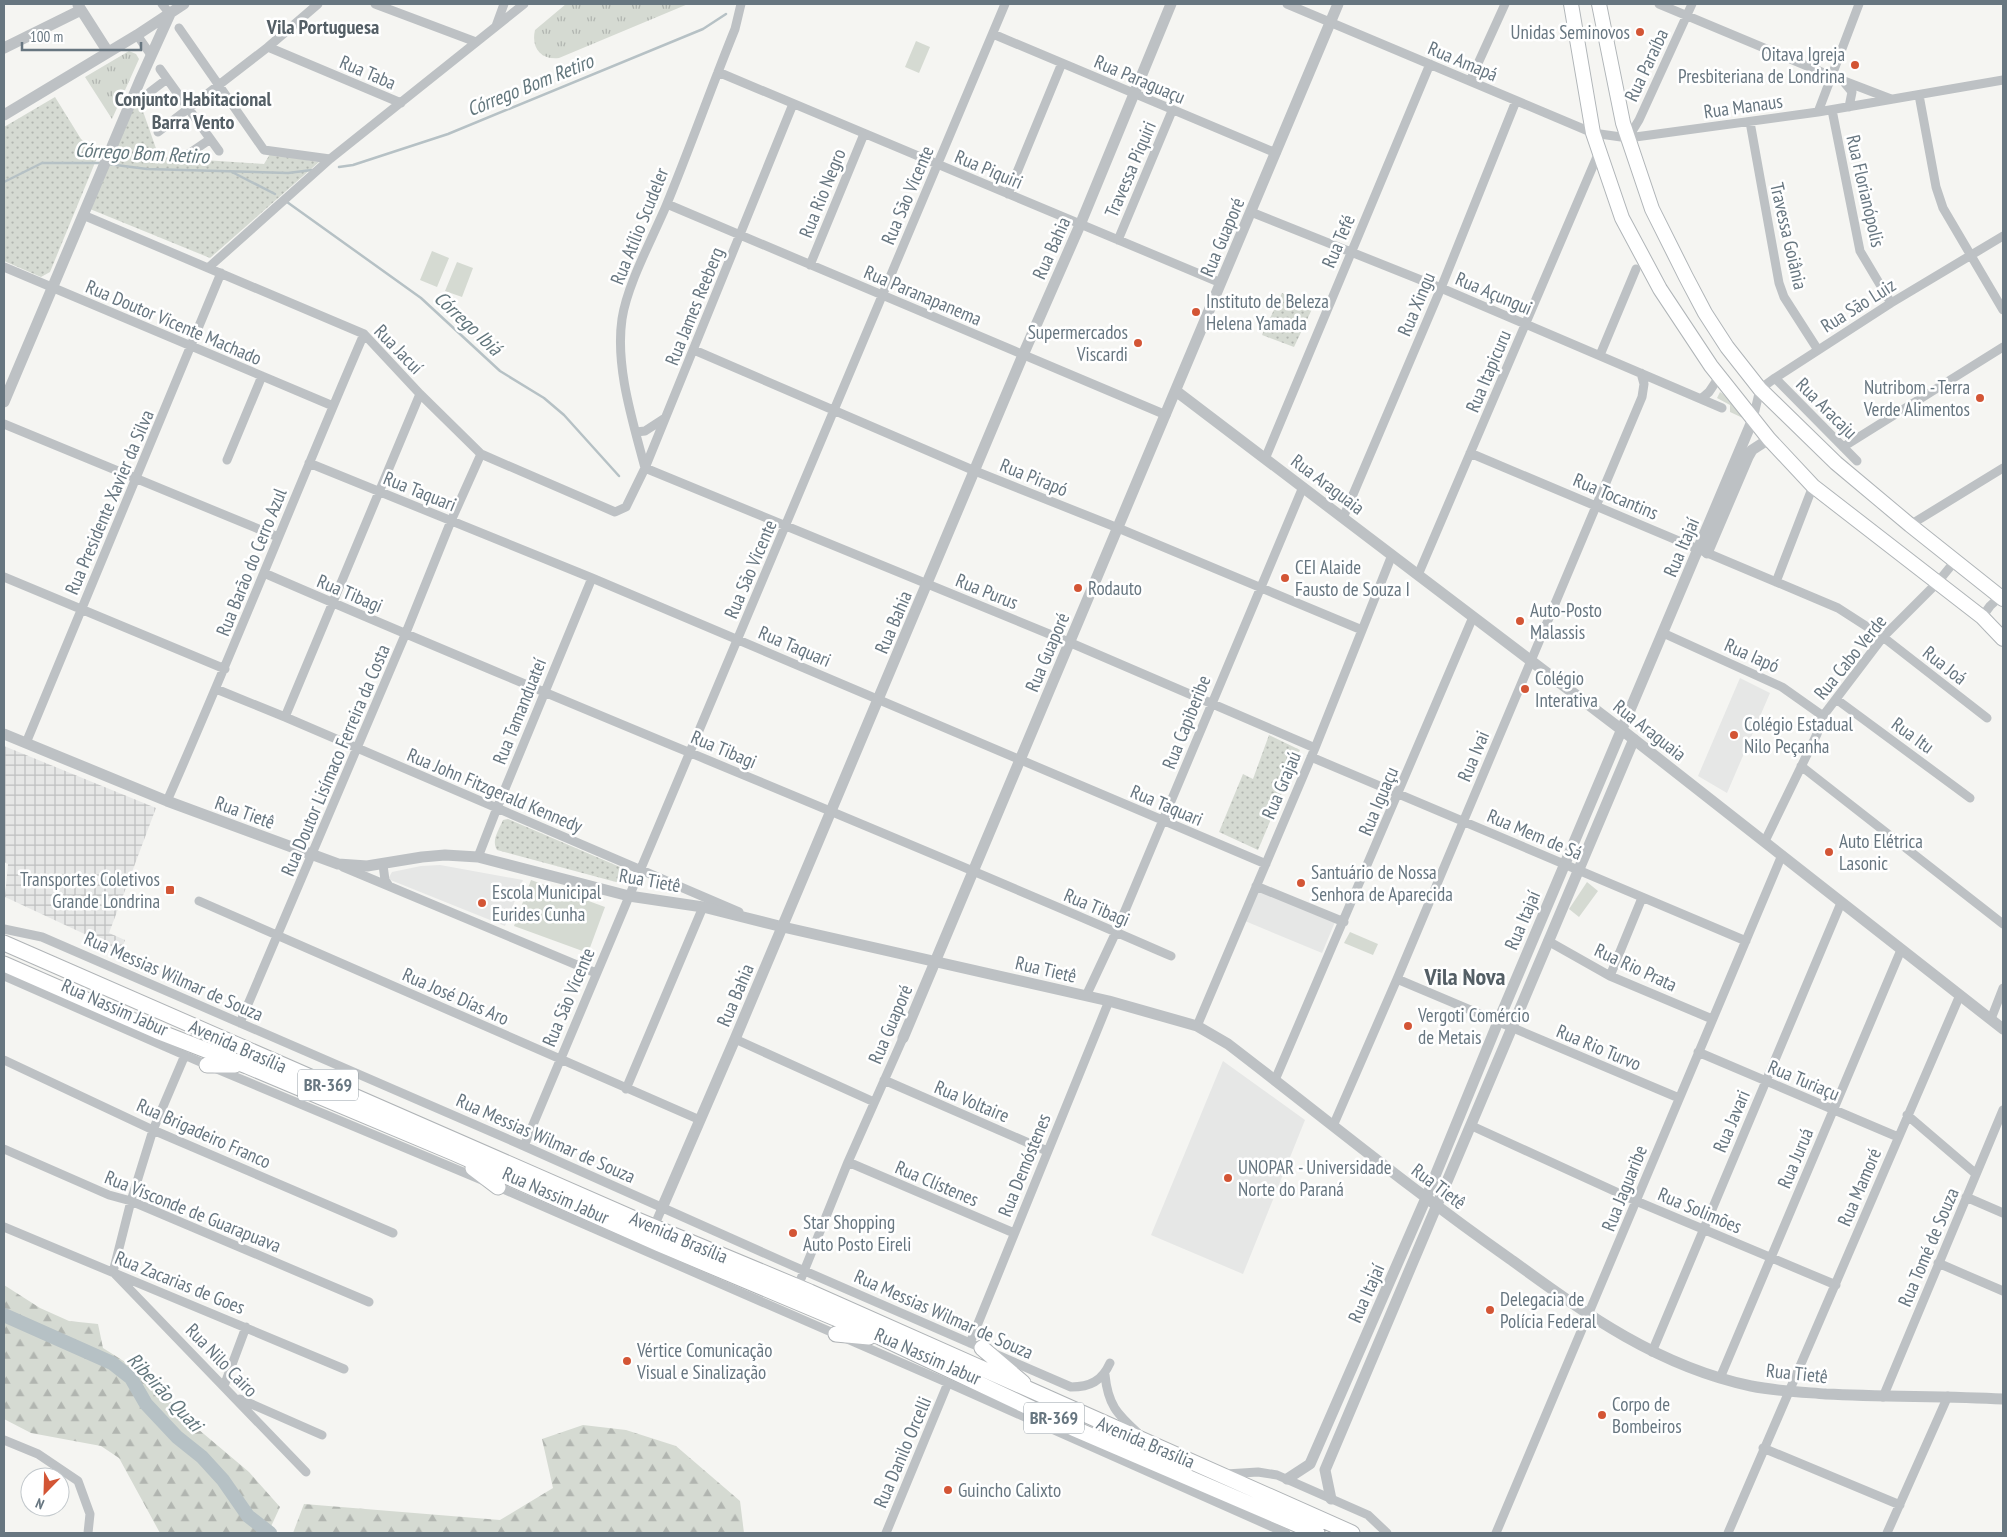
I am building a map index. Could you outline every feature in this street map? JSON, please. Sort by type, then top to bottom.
[{"type":"highway","name":"Avenida Brasília","points":[[4,943],[648,1239]]},
{"type":"highway","name":"Avenida Brasília","points":[[4,964],[156,1031],[247,1066],[454,1153],[648,1239],[880,1337],[1073,1428],[1317,1533]]},
{"type":"highway","points":[[207,1065],[247,1066]]},
{"type":"highway","points":[[454,1153],[498,1187]]},
{"type":"highway","name":"Avenida Brasília","points":[[792,1300],[1040,1396],[1352,1533]]},
{"type":"highway","points":[[836,1334],[880,1337]]},
{"type":"highway","points":[[976,1346],[1040,1396]]},
{"type":"highway","points":[[1073,1428],[1129,1464]]},
{"type":"main road","points":[[1571,4],[1593,133],[1599,152],[1622,218],[1646,264],[1680,320],[1719,377],[1769,439],[1813,486],[1982,617],[2003,638]]},
{"type":"main road","points":[[1599,4],[1623,123],[1652,209],[1705,313],[1727,347],[1760,389],[1836,463],[1910,525],[2002,596]]},
{"type":"street","points":[[162,4],[170,14]]},
{"type":"street","points":[[4,115],[137,35],[184,4]]},
{"type":"street","points":[[158,132],[189,110],[268,47],[318,4]]},
{"type":"street","points":[[375,4],[476,42]]},
{"type":"street","points":[[496,26],[504,4]]},
{"type":"street","points":[[208,268],[330,159],[496,26],[512,8],[524,4]]},
{"type":"street","name":"Rua Atílio Scudeler","points":[[645,468],[624,381],[621,340],[622,319],[627,298],[667,204],[735,28],[741,4]]},
{"type":"street","name":"Rua São Vicente","points":[[524,1146],[1005,4]]},
{"type":"street","name":"Rua Bahia","points":[[648,1239],[736,1040],[1023,355],[1080,225],[1171,4]]},
{"type":"street","name":"Rua Amapá","points":[[1288,4],[1593,133],[1628,138]]},
{"type":"street","name":"Rua Guaporé","points":[[792,1300],[848,1162],[974,872],[1338,4]]},
{"type":"street","points":[[1470,81],[1505,4]]},
{"type":"street","points":[[1659,4],[1891,99]]},
{"type":"street","name":"Rua Paraíba","points":[[1628,138],[1639,120],[1692,4]]},
{"type":"street","points":[[1818,112],[1860,4]]},
{"type":"street","points":[[4,48],[79,7],[108,52]]},
{"type":"street","points":[[4,402],[170,14]]},
{"type":"street","points":[[179,28],[264,150],[330,159]]},
{"type":"street","name":"Rua Paraguaçu","points":[[993,34],[1276,153]]},
{"type":"street","points":[[137,35],[151,55]]},
{"type":"street","name":"Rua Taba","points":[[268,47],[401,103]]},
{"type":"street","points":[[1008,194],[1062,63]]},
{"type":"street","name":"Rua Tefé","points":[[1265,459],[1430,64]]},
{"type":"street","points":[[160,69],[218,151]]},
{"type":"street","name":"Rua Piquiri","points":[[718,72],[1221,284]]},
{"type":"street","points":[[150,92],[167,79]]},
{"type":"street","name":"Rua Manaus","points":[[1628,138],[1832,110],[2003,80]]},
{"type":"street","points":[[1844,81],[1852,92],[1849,107]]},
{"type":"street","points":[[1919,95],[1936,187],[1943,208],[2003,310]]},
{"type":"street","name":"Rua Xingu","points":[[1343,518],[1441,288],[1516,101]]},
{"type":"street","name":"Rua James Reeberg","points":[[615,512],[620,511],[629,503],[645,468],[793,104]]},
{"type":"street","name":"Travessa Piquiri","points":[[1118,240],[1172,110]]},
{"type":"street","name":"Rua Florianópolis","points":[[1832,110],[1860,251],[1891,302]]},
{"type":"street","name":"Travessa Goiânia","points":[[1750,122],[1779,283],[1784,297],[1818,350]]},
{"type":"street","name":"Rua Rio Negro","points":[[810,265],[864,134]]},
{"type":"street","points":[[188,155],[210,140]]},
{"type":"street","name":"Rua Itapicuru","points":[[1418,575],[1599,152]]},
{"type":"street","name":"Rua Paranapanema","points":[[667,204],[1166,415]]},
{"type":"street","name":"Rua Açungui","points":[[1251,212],[1441,288],[1722,408]]},
{"type":"street","name":"Rua Jacuí","points":[[84,215],[364,334],[420,394],[481,454],[615,512]]},
{"type":"street","name":"Rua São Luiz","points":[[1760,389],[1891,302],[2003,236]]},
{"type":"street","name":"Rua Doutor Vicente Machado","points":[[4,267],[52,289],[333,406]]},
{"type":"street","points":[[1600,355],[1636,269]]},
{"type":"street","name":"Rua Presidente Xavier da Silva","points":[[26,743],[221,273]]},
{"type":"street","name":"Rua Barão do Cerro Azul","points":[[167,801],[225,669],[278,537],[364,334]]},
{"type":"street","points":[[1843,447],[2003,347]]},
{"type":"street","name":"Rua Pirapó","points":[[694,350],[975,471],[1118,528],[1362,630]]},
{"type":"street","name":"Rua Ivai","points":[[1333,1126],[1397,979],[1642,397],[1644,384],[1641,373]]},
{"type":"street","points":[[227,460],[262,376]]},
{"type":"street","points":[[1700,399],[1719,377]]},
{"type":"street","name":"Rua Aracaju","points":[[1774,378],[1857,461]]},
{"type":"street","name":"Rua Ivai","points":[[1642,397],[1649,388],[1660,381]]},
{"type":"street","points":[[1753,419],[1760,389]]},
{"type":"street","name":"Rua Araguaia","points":[[1176,391],[1634,739],[2003,1029]]},
{"type":"street","points":[[285,717],[420,394]]},
{"type":"street","points":[[636,432],[652,428],[667,416]]},
{"type":"street","name":"Rua Itajaí","points":[[1703,551],[1753,419]]},
{"type":"street","points":[[4,424],[278,537]]},
{"type":"street","name":"Rua Itajaí","points":[[1310,1464],[1426,1198],[1498,1022],[1663,633],[1748,457],[1752,450],[1769,439]]},
{"type":"street","name":"Rua Tocantins","points":[[1470,453],[1838,608],[1883,637]]},
{"type":"street","name":"Rua Doutor Lisímaco Ferreira da Costa","points":[[240,1023],[481,454]]},
{"type":"street","name":"Rua Taquari","points":[[309,463],[592,578],[1266,864]]},
{"type":"street","name":"Rua Purus","points":[[645,468],[1071,642],[1314,748]]},
{"type":"street","points":[[1910,525],[2003,468]]},
{"type":"street","points":[[1776,582],[1813,486]]},
{"type":"street","name":"Rua Capiberibe","points":[[1086,996],[1116,932],[1211,702],[1303,487]]},
{"type":"street","name":"Rua Grajaú","points":[[1197,1026],[1311,757],[1392,555]]},
{"type":"street","name":"Rua Cabo Verde","points":[[1765,841],[1824,716],[1883,637],[1937,583],[1955,561]]},
{"type":"street","name":"Rua Tibagi","points":[[264,573],[405,635],[689,752],[1171,956]]},
{"type":"street","points":[[4,577],[225,669]]},
{"type":"street","name":"Rua Tamanduateí","points":[[478,857],[592,578]]},
{"type":"street","points":[[1982,617],[1990,606],[2002,596]]},
{"type":"street","name":"Rua Iguaçu","points":[[1275,1080],[1473,616]]},
{"type":"street","name":"Rua Iapó","points":[[1663,633],[1782,687],[1824,716]]},
{"type":"street","name":"Rua Joá","points":[[1883,637],[1987,718]]},
{"type":"street","name":"Rua John Fitzgerald Kennedy","points":[[216,689],[760,921]]},
{"type":"street","name":"Rua Itu","points":[[1836,699],[1970,798]]},
{"type":"street","name":"Rua Tietê","points":[[4,734],[167,801],[312,855],[364,871],[383,868],[422,857],[445,855],[478,857],[629,896],[703,907],[783,928],[1109,1001],[1197,1026],[1228,1044],[1426,1198],[1589,1315],[1652,1352],[1681,1365],[1720,1378],[1752,1386],[1788,1391],[1883,1397],[1948,1396],[2003,1399]]},
{"type":"street","name":"Rua Itajaí","points":[[1325,1470],[1634,739]]},
{"type":"street","name":"Rua Mem de Sá","points":[[1311,757],[1746,941]]},
{"type":"street","points":[[1801,766],[2003,924]]},
{"type":"street","name":"Rua Jaguaribe","points":[[1496,1533],[1782,855]]},
{"type":"street","points":[[378,881],[383,868]]},
{"type":"street","points":[[383,868],[389,886]]},
{"type":"street","points":[[364,871],[389,886],[596,973]]},
{"type":"street","points":[[1256,886],[1344,922]]},
{"type":"street","points":[[1610,976],[1642,898]]},
{"type":"street","name":"Rua José Días Aro","points":[[199,902],[700,1120]]},
{"type":"street","name":"Rua Javari","points":[[1652,1352],[1841,903]]},
{"type":"street","points":[[626,1089],[703,907]]},
{"type":"street","name":"Rua Messias Wilmar de Souza","points":[[4,929],[42,937],[524,1146],[1071,1387],[1088,1385],[1105,1375]]},
{"type":"street","name":"Rua Rio Prata","points":[[1548,941],[1610,976],[1712,1019]]},
{"type":"street","name":"Rua Juruá","points":[[1720,1378],[1901,950]]},
{"type":"street","name":"Rua Nassim Jabur","points":[[4,976],[207,1065],[498,1187],[648,1239]]},
{"type":"street","name":"Rua Rio Turvo","points":[[1397,979],[1679,1098]]},
{"type":"street","points":[[1990,1019],[2003,988]]},
{"type":"street","name":"Rua Mamoré","points":[[1728,1533],[1763,1448],[1836,1285],[1907,1115],[1960,995]]},
{"type":"street","name":"Rua Demóstenes","points":[[976,1346],[1014,1233],[1109,1001]]},
{"type":"street","points":[[736,1040],[874,1102]]},
{"type":"street","name":"Rua Turiaçu","points":[[1698,1052],[1898,1137]]},
{"type":"street","points":[[113,1272],[131,1201],[153,1130],[185,1055]]},
{"type":"street","name":"Rua Brigadeiro Franco","points":[[4,1060],[153,1130],[393,1233]]},
{"type":"street","name":"Rua Voltaire","points":[[884,1080],[1047,1151]]},
{"type":"street","name":"Rua Tomé de Souza","points":[[1883,1397],[1966,1197],[2000,1127],[2003,1110]]},
{"type":"street","points":[[1907,1115],[1976,1174]]},
{"type":"street","name":"Rua Solimões","points":[[1472,1126],[1636,1201],[1836,1285]]},
{"type":"street","name":"Rua Visconde de Guarapuava","points":[[4,1149],[109,1195],[131,1201],[369,1302]]},
{"type":"street","name":"Rua Clístenes","points":[[848,1162],[1014,1233]]},
{"type":"street","points":[[1966,1197],[2003,1213]]},
{"type":"street","name":"Rua Zacarias de Goes","points":[[4,1227],[344,1369]]},
{"type":"street","points":[[1938,1263],[2003,1291]]},
{"type":"street","name":"Rua Nilo Cairo","points":[[113,1272],[306,1472]]},
{"type":"street","name":"Rua Nassim Jabur","points":[[792,1300],[836,1334],[1286,1533]]},
{"type":"street","points":[[224,1386],[246,1327]]},
{"type":"street","points":[[1110,1363],[1105,1375],[1108,1396],[1118,1415],[1152,1445]]},
{"type":"street","name":"Rua Danilo Orcelli","points":[[886,1533],[948,1383]]},
{"type":"street","points":[[1887,1533],[1948,1396]]},
{"type":"street","points":[[235,1397],[322,1435]]},
{"type":"street","points":[[265,1429],[275,1414]]},
{"type":"street","points":[[4,1440],[38,1454],[78,1481],[90,1514],[88,1533]]},
{"type":"street","points":[[1763,1448],[1900,1504]]},
{"type":"street","points":[[1287,1480],[1310,1464],[1325,1470],[1331,1499]]},
{"type":"street","points":[[1222,1475],[1268,1472],[1368,1515],[1387,1533]]},
{"type":"shaded area","name":"Colégio Estadual Nilo Peçanha","points":[[1740,678],[1770,693],[1727,793],[1698,776]]},
{"type":"shaded area","points":[[4,746],[156,808],[109,933],[125,940],[121,951],[5,897],[8,864],[4,862]]},
{"type":"shaded area","name":"Escola Municipal Eurides Cunha","points":[[440,865],[523,880],[505,926],[388,879],[392,872],[421,866]]},
{"type":"shaded area","points":[[1259,890],[1335,922],[1322,953],[1245,921]]},
{"type":"shaded area","name":"UNOPAR - Universidade Norte do Paraná","points":[[1223,1061],[1305,1120],[1243,1274],[1151,1235]]},
{"type":"green space","points":[[566,4],[688,4],[559,58],[542,55],[534,42],[535,30]]},
{"type":"green space","points":[[916,41],[930,47],[919,73],[905,67]]},
{"type":"green space","points":[[129,51],[136,54],[139,59],[112,119],[85,77]]},
{"type":"green space","points":[[55,97],[81,139],[99,153],[50,272],[41,277],[4,261],[4,127]]},
{"type":"green space","points":[[138,97],[159,157],[264,164],[270,154],[319,162],[210,258],[90,209]]},
{"type":"green space","points":[[432,251],[449,258],[437,287],[420,280]]},
{"type":"green space","points":[[457,262],[473,268],[462,297],[445,291]]},
{"type":"green space","points":[[1282,293],[1313,307],[1294,347],[1262,335]]},
{"type":"green space","points":[[1720,392],[1745,419],[1730,412],[1730,405],[1717,398]]},
{"type":"green space","points":[[1269,735],[1300,750],[1258,850],[1219,832],[1243,774],[1253,779]]},
{"type":"green space","points":[[508,819],[627,870],[626,880],[616,882],[497,850],[495,846],[496,835],[503,820]]},
{"type":"green space","points":[[531,880],[605,907],[588,953],[514,926]]},
{"type":"green space","points":[[1587,882],[1598,891],[1579,917],[1569,909]]},
{"type":"green space","points":[[1350,932],[1378,944],[1373,955],[1344,943]]},
{"type":"green space","points":[[4,1285],[40,1308],[69,1321],[98,1324],[103,1348],[133,1367],[156,1387],[198,1429],[249,1472],[280,1507],[268,1533],[160,1533],[119,1458],[101,1446],[31,1433],[4,1419]]},
{"type":"green space","points":[[583,1425],[626,1430],[676,1446],[740,1501],[744,1533],[293,1533],[304,1504],[500,1520],[553,1488],[542,1439]]},
{"type":"waterway","name":"Córrego Bom Retiro","points":[[339,167],[353,165],[448,134],[703,29],[726,14]]},
{"type":"waterway","name":"Córrego Bom Retiro","points":[[4,182],[42,163],[100,163]]},
{"type":"waterway","name":"Córrego Bom Retiro","points":[[108,164],[147,169],[288,173],[312,170]]},
{"type":"waterway","name":"Córrego Ibiá","points":[[230,171],[275,194]]},
{"type":"waterway","name":"Córrego Ibiá","points":[[287,202],[421,298],[500,371],[544,398],[564,415],[619,476]]},
{"type":"waterway","name":"Ribeirão Quati","points":[[4,1315],[112,1363],[131,1378],[146,1404],[177,1437],[202,1457],[223,1480],[248,1516],[270,1533]]},
{"type":"place","name":"Unidas Seminovos","points":[[1640,32]]},
{"type":"place","name":"Oitava Igreja Presbiteriana de Londrina","points":[[1855,65]]},
{"type":"place","name":"Instituto de Beleza Helena Yamada","points":[[1196,312]]},
{"type":"place","name":"Supermercados Viscardi","points":[[1138,343]]},
{"type":"place","name":"Nutribom - Terra Verde Alimentos","points":[[1980,398]]},
{"type":"place","name":"CEI Alaide Fausto de Souza I","points":[[1285,578]]},
{"type":"place","name":"Rodauto","points":[[1078,588]]},
{"type":"place","name":"Auto-Posto Malassis","points":[[1520,621]]},
{"type":"place","name":"Colégio Interativa","points":[[1525,689]]},
{"type":"place","name":"Colégio Estadual Nilo Peçanha","points":[[1734,735]]},
{"type":"place","name":"Auto Elétrica Lasonic","points":[[1829,852]]},
{"type":"place","name":"Santuário de Nossa Senhora de Aparecida","points":[[1301,883]]},
{"type":"place","name":"Transportes Coletivos Grande Londrina","points":[[170,890]]},
{"type":"place","name":"Escola Municipal Eurides Cunha","points":[[482,903]]},
{"type":"place","name":"Vergoti Comércio de Metais","points":[[1408,1026]]},
{"type":"place","name":"UNOPAR - Universidade Norte do Paraná","points":[[1228,1178]]},
{"type":"place","name":"Star Shopping Auto Posto Eireli","points":[[793,1233]]},
{"type":"place","name":"Delegacia de Polícia Federal","points":[[1490,1310]]},
{"type":"place","name":"Vértice Comunicação Visual e Sinalização","points":[[627,1361]]},
{"type":"place","name":"Corpo de Bombeiros","points":[[1602,1415]]},
{"type":"place","name":"Guincho Calixto","points":[[948,1490]]},
{"type":"district","name":"Vila Portuguesa","points":[[323,27]]},
{"type":"district","name":"Conjunto Habitacional Barra Vento","points":[[193,110]]},
{"type":"district","name":"Vila Nova","points":[[1465,977]]}]
